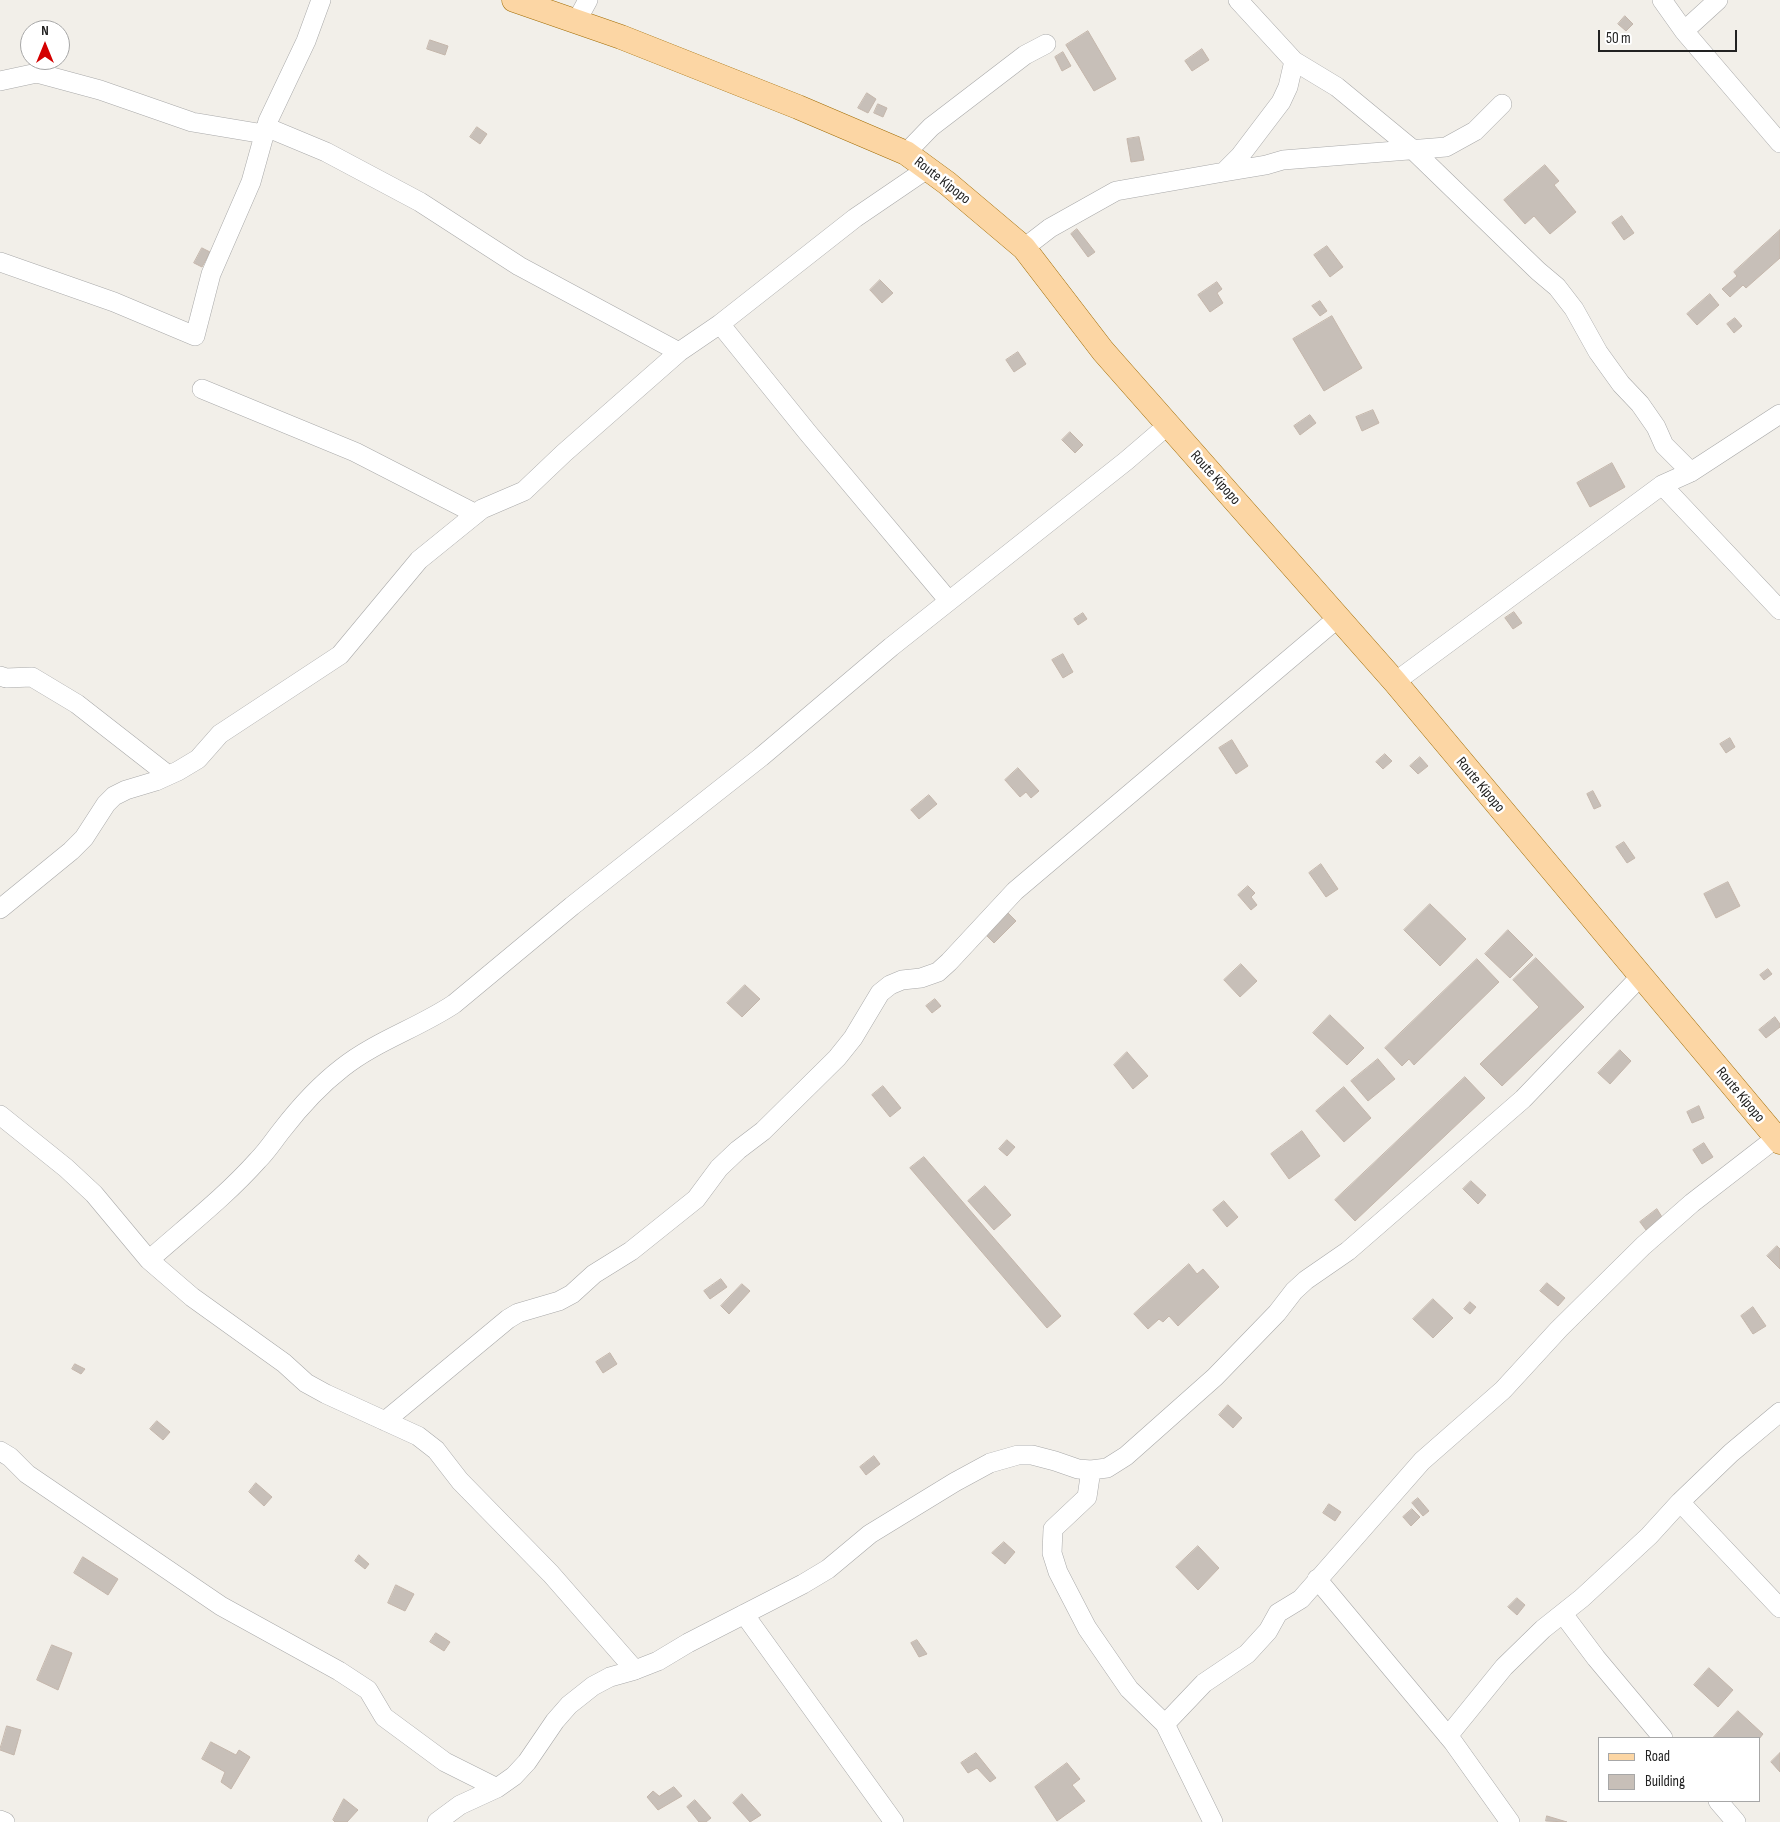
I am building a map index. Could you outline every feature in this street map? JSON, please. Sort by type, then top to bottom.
[{"type":"main road","name":"Route Kipopo","points":[[514,0],[621,37],[906,153],[1024,248],[1102,350],[1395,682],[1778,1140]]},
{"type":"street","points":[[0,262],[114,302],[195,336],[212,274],[251,182],[265,131],[306,41],[321,0]]},
{"type":"street","points":[[576,22],[588,0]]},
{"type":"street","points":[[1238,0],[1294,61],[1337,87],[1410,148],[1557,287],[1574,309],[1598,352],[1656,427],[1664,445],[1691,472]]},
{"type":"street","points":[[1662,0],[1684,32],[1780,143]]},
{"type":"street","points":[[1684,32],[1718,0]]},
{"type":"street","points":[[906,153],[931,127],[1025,55],[1046,44]]},
{"type":"street","points":[[1224,172],[1240,156],[1281,102],[1288,87],[1294,61]]},
{"type":"street","points":[[0,81],[37,73],[100,90],[192,122],[265,131],[326,152],[420,202],[518,266],[680,352]]},
{"type":"street","points":[[1024,248],[1050,228],[1116,191],[1266,165],[1283,160],[1410,148],[1446,147],[1475,131],[1502,104]]},
{"type":"street","points":[[0,909],[71,851],[84,838],[106,804],[114,796],[126,790],[156,781],[198,759],[220,734],[340,655],[419,560],[482,509],[524,492],[564,453],[680,352],[720,324],[856,218],[928,169]]},
{"type":"street","points":[[720,324],[808,433],[950,601]]},
{"type":"street","points":[[202,389],[355,452],[476,514]]},
{"type":"street","points":[[1395,682],[1662,485],[1691,472],[1780,414]]},
{"type":"street","points":[[149,1260],[216,1203],[259,1159],[316,1092],[342,1068],[366,1051],[438,1015],[454,1004],[572,906],[761,757],[891,647],[1126,461],[1168,425]]},
{"type":"street","points":[[1662,485],[1780,610]]},
{"type":"street","points":[[385,1421],[508,1318],[518,1313],[559,1301],[572,1294],[594,1274],[631,1251],[696,1199],[719,1168],[738,1150],[763,1132],[837,1058],[853,1038],[880,993],[890,985],[902,980],[921,978],[938,972],[1015,891],[1339,617]]},
{"type":"street","points":[[0,676],[6,678],[32,677],[77,704],[168,775]]},
{"type":"street","points":[[437,1822],[460,1805],[497,1788],[514,1776],[527,1762],[555,1721],[582,1694],[610,1677],[635,1670],[658,1660],[688,1642],[803,1584],[828,1569],[870,1534],[990,1463],[1018,1455],[1032,1455],[1078,1469],[1091,1470],[1107,1468],[1126,1456],[1215,1377],[1306,1280],[1370,1233],[1523,1099],[1640,977]]},
{"type":"street","points":[[0,1116],[66,1168],[94,1194],[149,1260],[192,1297],[284,1364],[306,1383],[418,1436],[436,1450],[460,1481],[551,1574],[635,1670]]},
{"type":"street","points":[[1165,1724],[1204,1683],[1247,1654],[1268,1631],[1278,1614],[1300,1599],[1422,1461],[1503,1390],[1559,1329],[1642,1246],[1692,1203],[1778,1140]]},
{"type":"street","points":[[1448,1736],[1504,1667],[1543,1629],[1563,1614],[1649,1536],[1680,1502],[1730,1453],[1780,1412]]},
{"type":"street","points":[[0,1451],[10,1457],[27,1474],[221,1606],[339,1671],[368,1690],[384,1717],[445,1762],[497,1788]]},
{"type":"street","points":[[1091,1470],[1087,1497],[1053,1529],[1052,1553],[1058,1572],[1087,1628],[1129,1689],[1165,1724],[1213,1822]]},
{"type":"street","points":[[1680,1502],[1780,1608]]},
{"type":"street","points":[[1317,1579],[1448,1736],[1510,1822]]},
{"type":"street","points":[[744,1614],[894,1822]]},
{"type":"street","points":[[1563,1614],[1596,1658],[1662,1737]]},
{"type":"street","points":[[1719,1802],[1736,1822]]},
{"type":"street","points":[[0,1820],[5,1822]]},
{"type":"building","points":[[1625,16],[1633,24],[1626,31],[1618,24]]},
{"type":"building","points":[[1088,31],[1116,79],[1094,91],[1066,45]]},
{"type":"building","points":[[430,40],[448,46],[445,55],[427,49]]},
{"type":"building","points":[[1202,49],[1209,60],[1192,71],[1185,61]]},
{"type":"building","points":[[1063,52],[1071,66],[1062,71],[1055,57]]},
{"type":"building","points":[[867,93],[876,99],[868,113],[858,108]]},
{"type":"building","points":[[878,104],[887,108],[883,117],[874,113]]},
{"type":"building","points":[[477,127],[487,134],[480,144],[470,137]]},
{"type":"building","points":[[1139,137],[1144,160],[1131,162],[1127,139]]},
{"type":"building","points":[[1545,165],[1559,181],[1554,185],[1576,212],[1550,234],[1534,216],[1525,224],[1504,200]]},
{"type":"building","points":[[1622,216],[1634,233],[1624,240],[1612,223]]},
{"type":"building","points":[[1077,229],[1095,252],[1088,257],[1071,234]]},
{"type":"building","points":[[1780,230],[1780,258],[1746,288],[1743,285],[1730,297],[1722,289],[1737,276],[1734,272]]},
{"type":"building","points":[[1327,246],[1343,267],[1330,277],[1314,255]]},
{"type":"building","points":[[202,248],[210,252],[202,267],[194,263]]},
{"type":"building","points":[[880,280],[893,293],[882,303],[870,290]]},
{"type":"building","points":[[1217,282],[1222,289],[1217,293],[1223,303],[1210,312],[1198,295]]},
{"type":"building","points":[[1710,294],[1719,305],[1697,325],[1687,314]]},
{"type":"building","points":[[1320,301],[1327,311],[1320,316],[1312,306]]},
{"type":"building","points":[[1332,316],[1362,368],[1324,391],[1293,339]]},
{"type":"building","points":[[1735,318],[1742,326],[1734,333],[1727,324]]},
{"type":"building","points":[[1018,352],[1026,364],[1014,372],[1006,360]]},
{"type":"building","points":[[1373,410],[1379,423],[1362,431],[1356,417]]},
{"type":"building","points":[[1310,415],[1316,423],[1300,435],[1294,426]]},
{"type":"building","points":[[1070,432],[1083,445],[1075,453],[1062,440]]},
{"type":"building","points":[[1612,463],[1625,487],[1590,507],[1577,483]]},
{"type":"building","points":[[1514,612],[1522,623],[1513,629],[1505,618]]},
{"type":"building","points":[[1083,613],[1087,619],[1078,625],[1074,619]]},
{"type":"building","points":[[1063,654],[1073,672],[1063,678],[1052,660]]},
{"type":"building","points":[[1730,738],[1735,747],[1726,753],[1720,744]]},
{"type":"building","points":[[1232,740],[1248,766],[1236,774],[1219,748]]},
{"type":"building","points":[[1385,754],[1392,761],[1383,769],[1376,762]]},
{"type":"building","points":[[1420,757],[1428,766],[1418,774],[1410,766]]},
{"type":"building","points":[[1018,768],[1039,791],[1031,798],[1026,792],[1020,797],[1005,780]]},
{"type":"building","points":[[1593,791],[1601,806],[1594,809],[1587,794]]},
{"type":"building","points":[[929,795],[937,804],[919,819],[911,810]]},
{"type":"building","points":[[1624,842],[1635,858],[1627,863],[1616,847]]},
{"type":"building","points":[[1321,864],[1338,889],[1326,897],[1309,873]]},
{"type":"building","points":[[1728,882],[1740,906],[1716,918],[1704,894]]},
{"type":"building","points":[[1248,886],[1255,893],[1251,897],[1257,905],[1251,910],[1238,895]]},
{"type":"building","points":[[1430,904],[1466,939],[1440,966],[1404,930]]},
{"type":"building","points":[[1006,911],[1016,921],[994,943],[984,933]]},
{"type":"building","points":[[1508,930],[1533,955],[1510,978],[1485,954]]},
{"type":"building","points":[[1536,958],[1584,1007],[1502,1086],[1480,1064],[1539,1007],[1513,980]]},
{"type":"building","points":[[1477,959],[1499,982],[1414,1065],[1409,1059],[1402,1066],[1385,1048]]},
{"type":"building","points":[[1241,964],[1257,981],[1240,997],[1224,980]]},
{"type":"building","points":[[1768,969],[1772,974],[1764,980],[1760,975]]},
{"type":"building","points":[[745,985],[760,999],[742,1017],[727,1003]]},
{"type":"building","points":[[935,999],[941,1006],[932,1013],[926,1006]]},
{"type":"building","points":[[1330,1015],[1364,1048],[1347,1065],[1313,1033]]},
{"type":"building","points":[[1775,1017],[1780,1027],[1766,1038],[1759,1030]]},
{"type":"building","points":[[1620,1050],[1631,1061],[1610,1084],[1598,1073]]},
{"type":"building","points":[[1127,1052],[1148,1076],[1133,1089],[1114,1065]]},
{"type":"building","points":[[1378,1059],[1395,1079],[1368,1101],[1351,1081]]},
{"type":"building","points":[[1465,1077],[1485,1098],[1355,1221],[1335,1200]]},
{"type":"building","points":[[883,1086],[901,1108],[890,1117],[872,1095]]},
{"type":"building","points":[[1344,1087],[1371,1118],[1344,1142],[1316,1111]]},
{"type":"building","points":[[1699,1106],[1704,1118],[1692,1123],[1687,1112]]},
{"type":"building","points":[[1302,1131],[1320,1156],[1289,1179],[1271,1154]]},
{"type":"building","points":[[1007,1140],[1015,1147],[1007,1156],[999,1149]]},
{"type":"building","points":[[1704,1143],[1713,1157],[1702,1164],[1693,1150]]},
{"type":"building","points":[[924,1157],[1061,1316],[1047,1328],[910,1168]]},
{"type":"building","points":[[1471,1181],[1486,1195],[1478,1204],[1463,1189]]},
{"type":"building","points":[[985,1186],[1011,1215],[994,1230],[968,1201]]},
{"type":"building","points":[[1224,1201],[1238,1217],[1227,1227],[1213,1210]]},
{"type":"building","points":[[1657,1209],[1662,1217],[1646,1230],[1640,1222]]},
{"type":"building","points":[[1777,1246],[1780,1249],[1780,1269],[1767,1256]]},
{"type":"building","points":[[1189,1264],[1197,1274],[1203,1269],[1219,1287],[1178,1326],[1169,1316],[1163,1322],[1159,1319],[1148,1329],[1134,1314]]},
{"type":"building","points":[[721,1279],[727,1287],[710,1299],[704,1291]]},
{"type":"building","points":[[1547,1283],[1565,1298],[1558,1306],[1540,1291]]},
{"type":"building","points":[[742,1284],[750,1291],[729,1314],[721,1306]]},
{"type":"building","points":[[1433,1299],[1453,1318],[1433,1338],[1413,1319]]},
{"type":"building","points":[[1470,1302],[1476,1307],[1470,1314],[1464,1309]]},
{"type":"building","points":[[1753,1307],[1766,1326],[1753,1334],[1741,1316]]},
{"type":"building","points":[[610,1353],[617,1364],[603,1373],[596,1362]]},
{"type":"building","points":[[75,1364],[85,1369],[81,1374],[72,1369]]},
{"type":"building","points":[[1228,1405],[1242,1418],[1233,1428],[1219,1415]]},
{"type":"building","points":[[157,1421],[170,1432],[163,1440],[150,1429]]},
{"type":"building","points":[[874,1456],[880,1464],[866,1475],[860,1467]]},
{"type":"building","points":[[256,1483],[272,1497],[264,1506],[249,1492]]},
{"type":"building","points":[[1418,1498],[1429,1511],[1423,1516],[1412,1503]]},
{"type":"building","points":[[1329,1504],[1341,1512],[1335,1521],[1323,1513]]},
{"type":"building","points":[[1412,1509],[1420,1517],[1411,1526],[1403,1517]]},
{"type":"building","points":[[1004,1542],[1015,1552],[1005,1564],[992,1553]]},
{"type":"building","points":[[1198,1546],[1219,1568],[1198,1590],[1176,1567]]},
{"type":"building","points":[[359,1555],[369,1564],[365,1569],[355,1561]]},
{"type":"building","points":[[83,1557],[118,1579],[108,1595],[74,1573]]},
{"type":"building","points":[[396,1585],[414,1594],[405,1611],[388,1603]]},
{"type":"building","points":[[1517,1598],[1525,1605],[1517,1615],[1508,1607]]},
{"type":"building","points":[[436,1633],[450,1642],[444,1651],[430,1642]]},
{"type":"building","points":[[917,1640],[927,1654],[919,1657],[911,1643]]},
{"type":"building","points":[[52,1645],[72,1653],[58,1690],[37,1680]]},
{"type":"building","points":[[1709,1668],[1733,1690],[1718,1707],[1694,1685]]},
{"type":"building","points":[[1738,1711],[1763,1734],[1760,1738],[1714,1737]]},
{"type":"building","points":[[7,1726],[21,1730],[14,1755],[0,1750]]},
{"type":"building","points":[[211,1742],[236,1755],[239,1750],[250,1757],[231,1789],[221,1782],[225,1772],[202,1759]]},
{"type":"building","points":[[976,1753],[996,1778],[990,1782],[977,1768],[968,1773],[961,1763]]},
{"type":"building","points":[[1780,1753],[1780,1772],[1771,1762]]},
{"type":"building","points":[[1067,1763],[1080,1779],[1072,1785],[1085,1801],[1057,1821],[1035,1787]]},
{"type":"building","points":[[674,1787],[682,1796],[658,1810],[647,1797],[653,1791],[659,1796]]},
{"type":"building","points":[[742,1794],[761,1815],[750,1822],[733,1803]]},
{"type":"building","points":[[344,1799],[358,1810],[347,1822],[335,1822],[333,1820]]},
{"type":"building","points":[[695,1800],[711,1818],[706,1822],[699,1822],[687,1807]]},
{"type":"building","points":[[1547,1816],[1567,1822],[1546,1821]]}]
